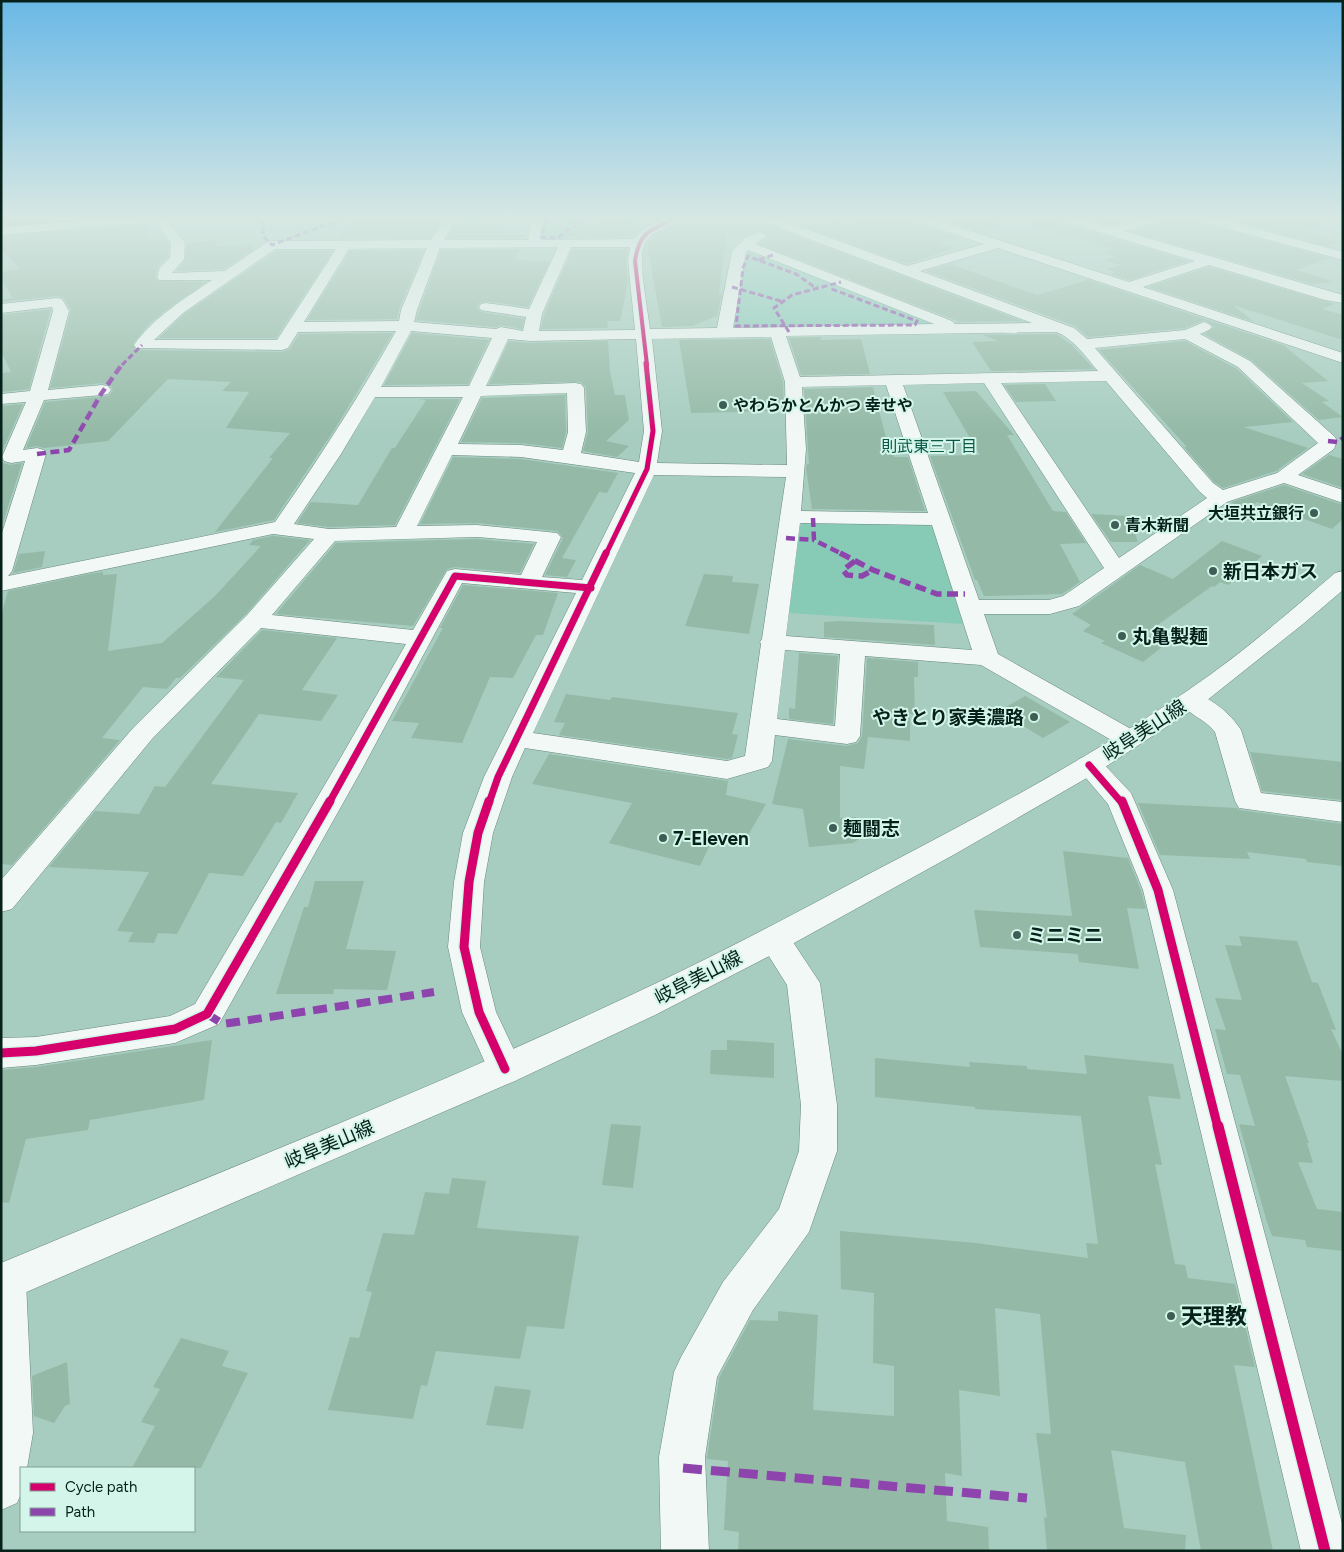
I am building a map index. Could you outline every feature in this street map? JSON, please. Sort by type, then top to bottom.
[{"type":"street","points":[[205,291],[165,320],[142,345],[282,345],[316,291]]},
{"type":"street","points":[[281,528],[332,454],[370,392],[406,326],[409,310],[416,291]]},
{"type":"street","points":[[530,336],[534,314],[544,291]]},
{"type":"street","points":[[506,1069],[478,1012],[464,946],[469,882],[478,833],[498,777],[647,469],[653,431],[638,291]]},
{"type":"street","points":[[724,332],[731,291]]},
{"type":"street","points":[[864,291],[959,329]]},
{"type":"street","points":[[964,291],[1068,331],[1111,376],[1206,487],[1220,498]]},
{"type":"street","points":[[1142,291],[1343,358]]},
{"type":"street","points":[[1311,291],[1343,299]]},
{"type":"street","points":[[1,294],[4,299],[1,302]]},
{"type":"street","points":[[1,309],[57,302],[62,311],[38,395],[6,457]]},
{"type":"street","points":[[486,307],[534,314]]},
{"type":"street","points":[[1082,344],[1188,334],[1226,319]]},
{"type":"street","points":[[294,327],[406,326],[501,332],[530,336],[1058,327]]},
{"type":"street","points":[[403,534],[500,341],[501,332]]},
{"type":"street","points":[[518,739],[727,770],[758,760],[772,642],[796,471],[797,449],[793,382],[778,332]]},
{"type":"street","points":[[970,607],[1050,607],[1071,601],[1220,498],[1284,477],[1327,445],[1328,441],[1244,364],[1188,334]]},
{"type":"street","points":[[793,382],[1111,376]]},
{"type":"street","points":[[990,379],[1102,551],[1116,569]]},
{"type":"street","points":[[893,380],[988,658]]},
{"type":"street","points":[[370,392],[429,393],[575,388],[577,432],[571,457]]},
{"type":"street","points":[[1,399],[102,390]]},
{"type":"street","points":[[446,449],[521,451],[647,469],[796,471]]},
{"type":"street","points":[[1,571],[37,454],[6,457]]},
{"type":"street","points":[[1284,477],[1343,497]]},
{"type":"street","points":[[789,517],[940,519]]},
{"type":"street","points":[[1,584],[273,528],[329,535],[477,531],[550,537],[528,582]]},
{"type":"street","points":[[1,901],[143,733],[255,620],[329,535]]},
{"type":"street","points":[[1,1053],[36,1051],[175,1029],[207,1014],[347,771],[455,576],[591,588]]},
{"type":"street","name":"岐阜美山線","points":[[3,1282],[506,1069],[643,1005],[774,939],[945,847],[1089,765],[1190,700],[1295,619],[1343,578]]},
{"type":"street","points":[[255,620],[420,638]]},
{"type":"street","points":[[772,642],[988,658],[1129,739]]},
{"type":"street","points":[[762,724],[847,736],[853,648]]},
{"type":"street","points":[[1190,700],[1218,718],[1228,730],[1250,801],[1343,812]]},
{"type":"street","points":[[1089,765],[1121,800],[1158,890],[1325,1551]]},
{"type":"street","points":[[685,1551],[682,1457],[696,1372],[738,1296],[795,1219],[818,1151],[819,1105],[803,983],[774,939]]},
{"type":"street","points":[[1,1487],[10,1433],[3,1282]]},
{"type":"green space","points":[[739,291],[852,291],[934,324],[931,326],[732,327]]},
{"type":"green space","points":[[807,522],[924,524],[934,528],[963,624],[789,613],[799,526]]},
{"type":"building","points":[[9,291],[193,291],[149,324],[133,344],[136,350],[282,352],[290,349],[299,334],[393,333],[336,427],[274,520],[215,532],[273,458],[269,458],[290,433],[226,428],[249,392],[222,391],[231,382],[168,379],[108,441],[44,448],[37,446],[26,448],[45,402],[108,396],[113,390],[110,385],[102,383],[50,388],[71,310],[64,298],[57,296],[1,302],[1,300],[13,298]]},
{"type":"building","points":[[217,291],[307,291],[276,338],[159,338],[184,314]]},
{"type":"building","points":[[325,291],[406,291],[397,319],[307,320]]},
{"type":"building","points":[[426,291],[535,291],[528,307],[486,301],[479,303],[477,308],[481,312],[524,319],[522,329],[501,325],[496,327],[416,320]]},
{"type":"building","points":[[554,291],[626,291],[620,321],[607,321],[608,328],[541,329],[544,315]]},
{"type":"building","points":[[656,291],[719,291],[722,294],[717,316],[692,326],[662,327]]},
{"type":"building","points":[[881,291],[944,291],[1022,321],[960,322]]},
{"type":"building","points":[[981,291],[1027,291],[1037,295],[1049,291],[1122,291],[1283,345],[1328,381],[1302,383],[1329,401],[1322,402],[1343,417],[1319,420],[1251,360],[1204,334],[1214,327],[1205,320],[1185,328],[1088,337],[1075,326]]},
{"type":"building","points":[[1162,291],[1292,291],[1335,304],[1322,309],[1343,315],[1343,340],[1233,305],[1254,322]]},
{"type":"building","points":[[51,309],[29,389],[1,392],[1,373],[11,372],[1,351],[1,315]]},
{"type":"building","points":[[412,333],[489,340],[468,384],[384,385]]},
{"type":"building","points":[[1056,334],[1072,345],[1094,369],[991,371],[972,342],[998,341],[983,335]]},
{"type":"building","points":[[821,337],[821,340],[861,339],[870,374],[801,375],[789,338]]},
{"type":"building","points":[[770,339],[783,382],[784,411],[691,413],[679,340]]},
{"type":"building","points":[[509,341],[530,343],[608,341],[610,372],[615,395],[625,395],[629,420],[606,441],[629,446],[617,457],[583,451],[588,432],[586,388],[581,382],[489,384]]},
{"type":"building","points":[[1185,341],[1237,369],[1293,422],[1244,427],[1308,448],[1276,471],[1223,488],[1214,482],[1184,447],[1187,447],[1099,350]]},
{"type":"building","points":[[1045,384],[1056,401],[1016,402],[1004,385]]},
{"type":"building","points":[[873,387],[890,453],[893,453],[894,457],[908,457],[925,511],[812,509],[806,468],[807,464],[809,464],[804,389]]},
{"type":"building","points":[[976,391],[1014,435],[1007,435],[1053,511],[1066,512],[1086,543],[1060,544],[1080,582],[1062,594],[984,596],[977,580],[975,580],[930,456],[980,455],[943,392]]},
{"type":"building","points":[[565,395],[566,432],[562,448],[521,443],[461,442],[482,398]]},
{"type":"building","points":[[418,399],[460,399],[395,525],[329,527],[297,523],[311,502],[358,505],[392,448],[395,448],[426,400]]},
{"type":"building","points":[[23,404],[1,454],[1,406]]},
{"type":"building","points":[[1329,455],[1343,459],[1343,488],[1302,474]]},
{"type":"building","points":[[453,457],[521,459],[618,473],[607,493],[599,492],[562,558],[576,560],[567,577],[545,575],[563,538],[557,531],[477,523],[420,524]]},
{"type":"building","points":[[1,460],[3,463],[10,465],[22,463],[1,529]]},
{"type":"building","name":"大垣共立銀行","points":[[1284,485],[1343,505],[1343,519],[1332,529],[1257,502],[1241,513],[1232,502]]},
{"type":"building","name":"青木新聞","points":[[1091,514],[1129,516],[1138,542],[1111,542]]},
{"type":"building","points":[[273,536],[310,540],[246,614],[180,678],[176,678],[167,689],[143,687],[102,738],[120,740],[12,865],[1,864],[1,616],[8,591],[89,574],[103,572],[103,575],[117,574],[108,651],[162,643],[215,596],[261,546],[249,545],[253,540]]},
{"type":"building","points":[[477,539],[534,544],[520,573],[455,567],[447,569],[413,626],[276,614],[336,543]]},
{"type":"building","points":[[1222,541],[1262,556],[1228,585],[1220,582],[1214,587],[1212,586],[1145,634],[1167,643],[1143,662],[1101,643],[1105,641],[1083,631],[1091,625],[1072,614],[1140,565],[1173,579]]},
{"type":"building","points":[[45,551],[42,567],[13,573],[19,554]]},
{"type":"building","points":[[704,574],[733,576],[732,582],[759,584],[749,634],[685,626]]},
{"type":"building","points":[[463,585],[558,593],[543,635],[536,635],[513,678],[490,677],[462,743],[411,738],[419,723],[392,721],[443,628],[440,628]]},
{"type":"building","points":[[824,622],[934,625],[935,645],[824,637]]},
{"type":"building","points":[[262,630],[337,638],[302,690],[338,695],[321,721],[259,714],[211,784],[298,793],[281,823],[276,822],[243,876],[209,873],[177,934],[158,933],[154,943],[128,942],[133,932],[117,931],[149,872],[49,867],[95,811],[139,814],[155,786],[165,787],[244,680],[216,677]]},
{"type":"building","points":[[799,653],[838,656],[833,724],[789,719],[789,708],[795,709]]},
{"type":"building","points":[[867,658],[918,662],[918,677],[914,677],[915,715],[910,714],[910,741],[868,737],[864,769],[840,766],[840,818],[856,817],[862,837],[853,843],[809,847],[803,809],[772,804],[788,739],[847,746],[858,743],[862,736]]},
{"type":"building","points":[[566,694],[610,700],[612,697],[738,713],[732,734],[738,735],[732,758],[727,759],[559,735],[565,723],[554,722]]},
{"type":"building","name":"やきとり家美濃路","points":[[1025,696],[1070,722],[1043,738],[999,711]]},
{"type":"building","points":[[1250,752],[1343,762],[1343,800],[1262,791]]},
{"type":"building","points":[[549,754],[728,781],[726,795],[766,804],[743,844],[714,836],[700,866],[609,843],[632,803],[532,784]]},
{"type":"building","points":[[1138,803],[1237,808],[1239,810],[1343,824],[1343,866],[1307,862],[1306,859],[1247,852],[1250,859],[1160,855]]},
{"type":"building","points":[[1063,851],[1128,858],[1146,909],[1127,908],[1139,969],[1079,962],[1078,954],[980,947],[974,910],[1072,916]]},
{"type":"building","points":[[315,881],[364,881],[346,949],[396,951],[387,990],[334,989],[333,994],[276,994],[304,907],[308,907]]},
{"type":"building","points":[[1239,936],[1297,941],[1312,982],[1318,983],[1336,1030],[1331,1029],[1343,1055],[1343,1081],[1285,1076],[1309,1143],[1307,1143],[1313,1163],[1298,1162],[1317,1209],[1343,1212],[1343,1251],[1307,1247],[1305,1240],[1272,1236],[1267,1222],[1239,1124],[1255,1126],[1240,1075],[1227,1074],[1215,1029],[1226,1030],[1215,998],[1242,1000],[1225,945],[1242,946]]},
{"type":"building","points":[[212,1040],[204,1100],[90,1120],[88,1130],[26,1139],[9,1203],[1,1202],[1,1070],[36,1067]]},
{"type":"building","points":[[727,1040],[774,1043],[774,1078],[710,1074],[711,1050],[727,1050]]},
{"type":"building","points":[[1084,1055],[1173,1064],[1181,1099],[1148,1096],[1162,1165],[1155,1164],[1175,1264],[1185,1265],[1188,1278],[1235,1284],[1255,1367],[1234,1365],[1273,1551],[1201,1551],[1185,1462],[1111,1450],[1124,1528],[1186,1535],[1185,1551],[1047,1551],[1044,1517],[1047,1518],[1036,1433],[1051,1434],[1040,1314],[995,1308],[1000,1396],[959,1390],[962,1476],[945,1473],[947,1521],[988,1527],[989,1551],[738,1551],[739,1532],[724,1530],[728,1461],[707,1459],[707,1457],[719,1378],[750,1320],[778,1321],[778,1311],[818,1315],[813,1410],[894,1416],[894,1366],[873,1363],[874,1293],[841,1289],[840,1231],[976,1243],[1088,1258],[1086,1243],[1098,1244],[1081,1116],[975,1109],[975,1107],[875,1097],[875,1058],[970,1067],[969,1062],[1027,1066],[1027,1069],[1087,1074]]},
{"type":"building","points":[[611,1124],[641,1126],[633,1188],[602,1185]]},
{"type":"building","points":[[452,1178],[486,1181],[477,1228],[579,1236],[564,1329],[527,1326],[520,1359],[436,1351],[427,1386],[421,1385],[413,1419],[328,1410],[350,1337],[359,1338],[372,1292],[366,1291],[383,1233],[414,1235],[425,1192],[449,1194]]},
{"type":"building","points":[[181,1338],[229,1351],[222,1366],[248,1373],[201,1468],[133,1467],[155,1426],[141,1422],[160,1389],[153,1387]]},
{"type":"building","points":[[67,1362],[70,1404],[65,1406],[54,1423],[34,1416],[32,1376]]},
{"type":"building","points":[[495,1386],[531,1390],[523,1429],[486,1425]]},
{"type":"marked path","points":[[740,291],[736,326],[915,325],[917,321],[838,291]]},
{"type":"marked path","points":[[747,291],[781,301]]},
{"type":"marked path","points":[[789,332],[774,308],[783,300],[803,291]]},
{"type":"marked path","points":[[37,454],[69,450],[109,380],[142,345]]},
{"type":"marked path","points":[[1328,441],[1338,442],[1343,438]]},
{"type":"marked path","points":[[813,518],[814,540],[873,570],[937,594],[965,594]]},
{"type":"marked path","points":[[786,538],[814,540]]},
{"type":"marked path","points":[[855,561],[843,570],[847,575],[862,576],[873,570]]},
{"type":"marked path","points":[[207,1014],[223,1024],[434,992]]},
{"type":"marked path","points":[[683,1468],[1027,1498]]},
{"type":"cycle path","points":[[505,1069],[479,1012],[464,947],[469,882],[478,833],[498,777],[647,469],[653,431],[638,291]]},
{"type":"cycle path","points":[[1,1053],[36,1051],[175,1029],[207,1014],[347,771],[455,576],[591,588]]},
{"type":"cycle path","points":[[1089,765],[1121,800],[1158,890],[1325,1551]]},
{"type":"place","name":"やわらかとんかつ 幸せや","points":[[723,405]]},
{"type":"place","name":"大垣共立銀行","points":[[1314,513]]},
{"type":"place","name":"青木新聞","points":[[1115,525]]},
{"type":"place","name":"新日本ガス","points":[[1213,571]]},
{"type":"place","name":"丸亀製麺","points":[[1122,636]]},
{"type":"place","name":"やきとり家美濃路","points":[[1034,717]]},
{"type":"place","name":"麺闘志","points":[[833,828]]},
{"type":"place","name":"7-Eleven","points":[[663,838]]},
{"type":"place","name":"ミニミニ","points":[[1017,935]]},
{"type":"place","name":"天理教","points":[[1171,1316]]},
{"type":"district","name":"則武東三丁目","points":[[929,446]]}]
